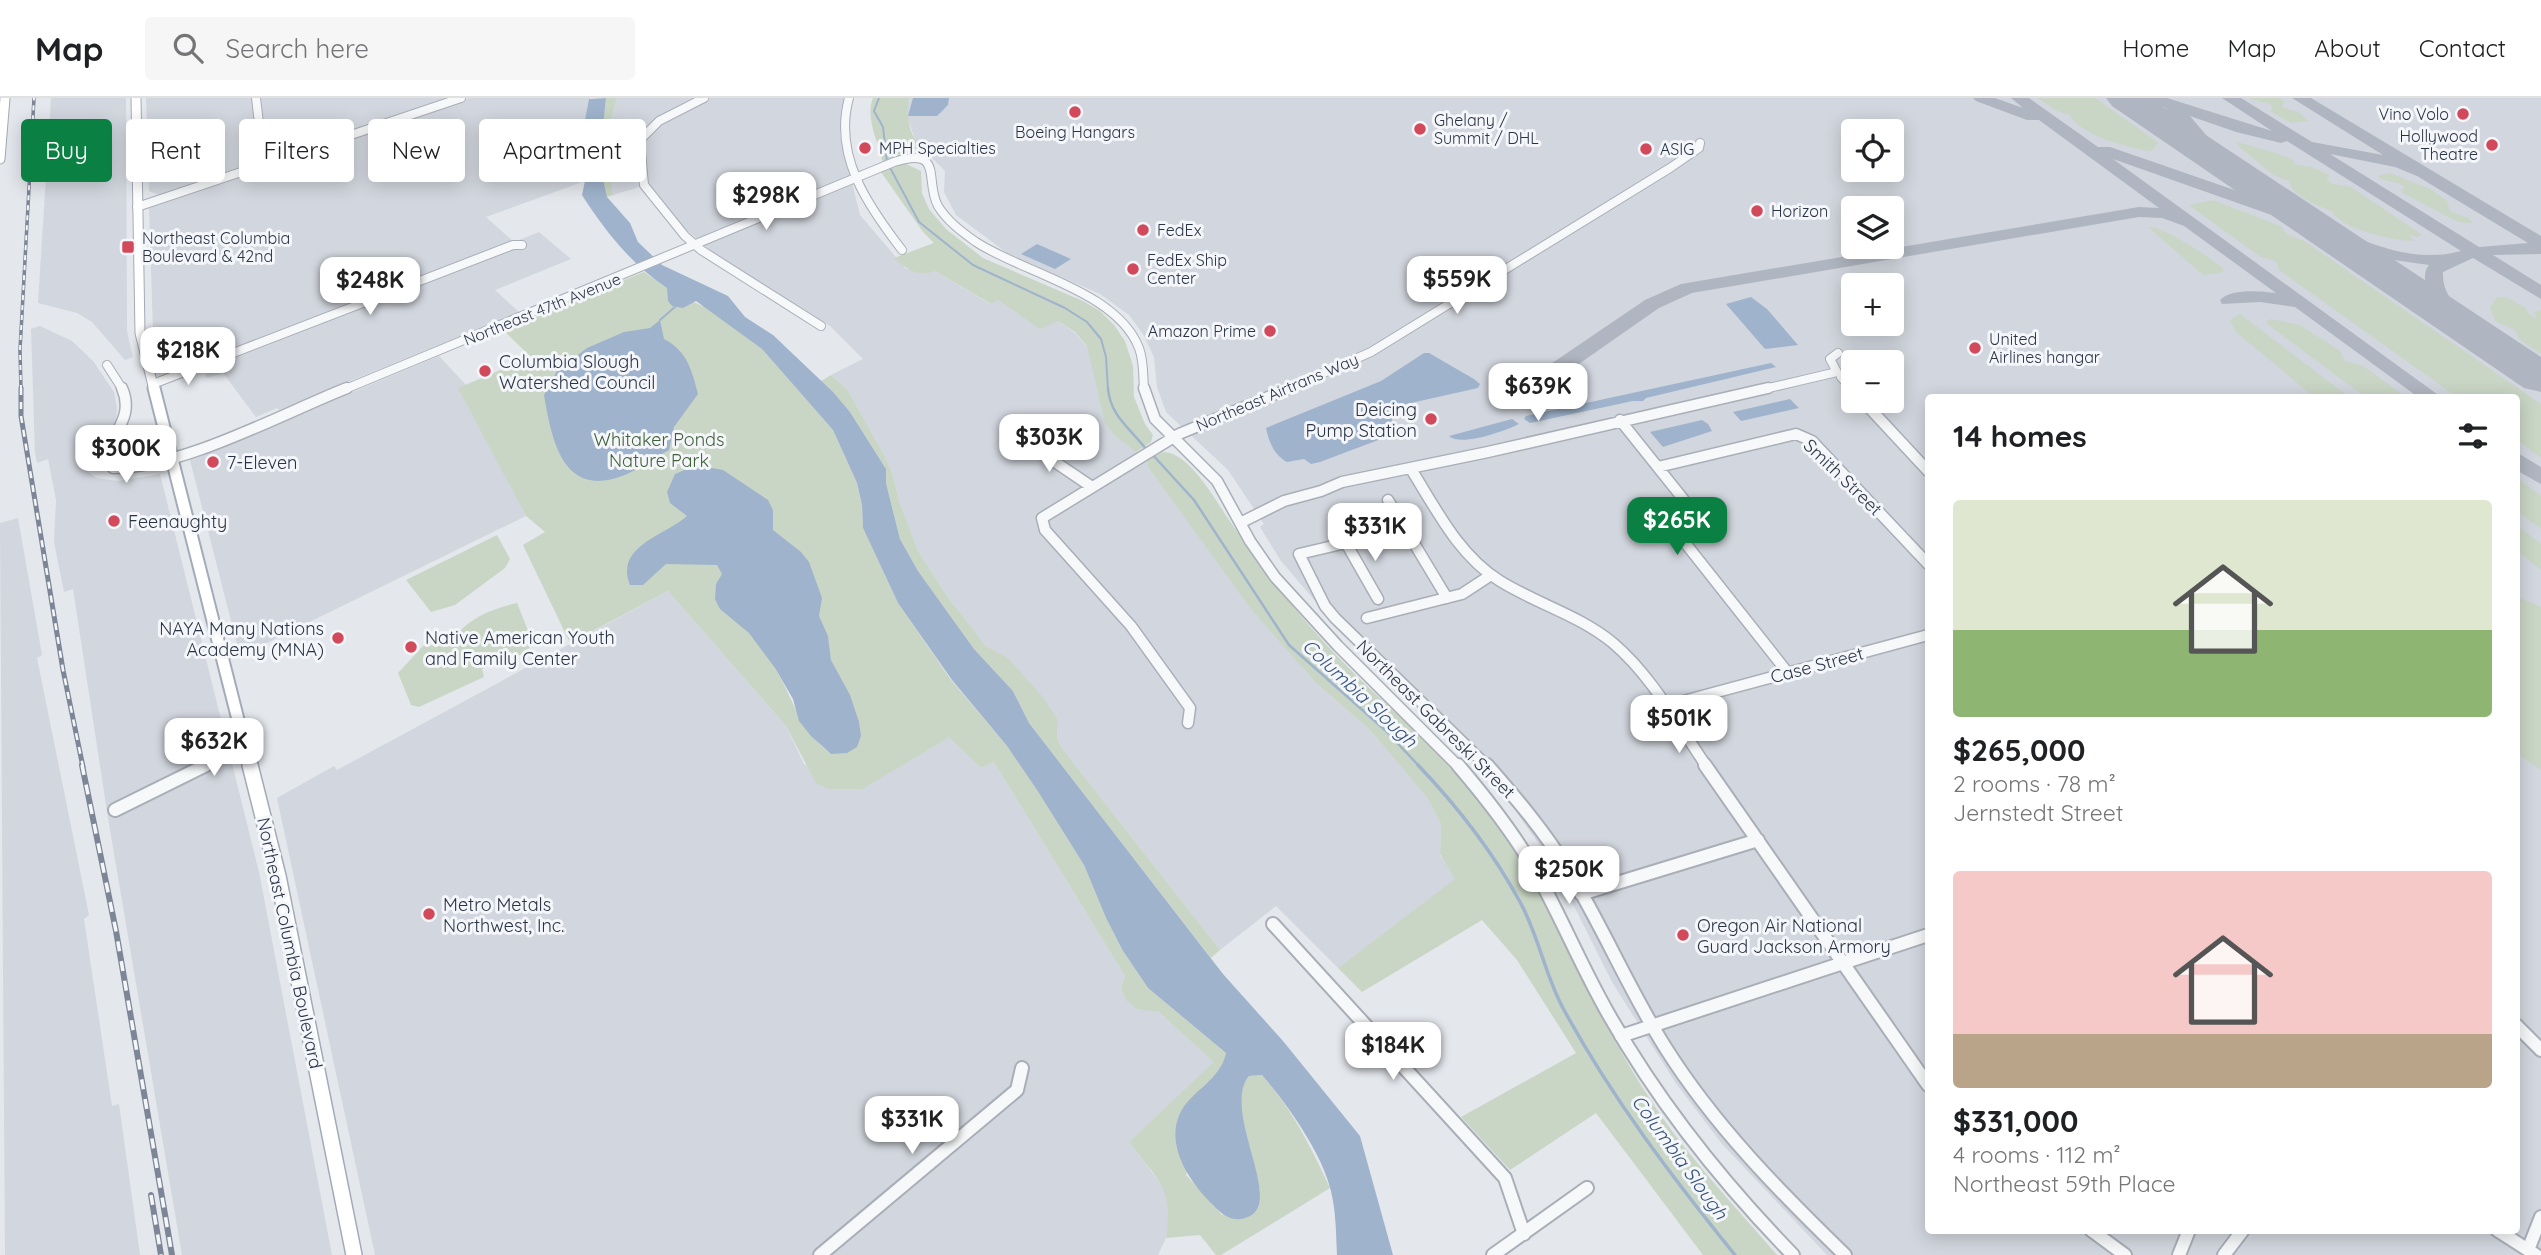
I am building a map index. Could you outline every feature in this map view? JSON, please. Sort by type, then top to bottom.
[{"type":"main road","points":[[0,159],[5,98]]},
{"type":"main road","name":"Northeast Columbia Boulevard","points":[[136,98],[139,326],[285,906],[354,1255]]},
{"type":"street","points":[[256,98],[259,119]]},
{"type":"street","points":[[354,134],[461,98]]},
{"type":"street","points":[[704,98],[659,121],[640,140],[644,185],[696,246],[821,326]]},
{"type":"street","points":[[849,98],[843,124],[856,178],[875,215],[902,250]]},
{"type":"street","name":"Northeast Airtrans Way","points":[[1188,723],[1191,708],[1131,626],[1045,530],[1041,521],[1044,516],[1171,438],[1371,352],[1685,158],[1699,148],[1700,143]]},
{"type":"street","name":"Northeast 47th Avenue","points":[[107,365],[124,389],[128,407],[105,460],[107,464],[118,469],[130,470],[171,457],[634,272],[894,162],[911,158],[922,160],[931,168],[936,202],[947,218],[965,234],[1008,261],[1092,299],[1123,322],[1142,354],[1145,393],[1149,407],[1171,438]]},
{"type":"street","points":[[137,207],[239,173]]},
{"type":"street","points":[[152,384],[513,245],[522,245]]},
{"type":"street","points":[[1240,523],[1256,518],[1261,512],[1280,502],[1325,491],[1342,482],[1411,469],[1837,372],[1830,359],[1838,353]]},
{"type":"street","points":[[1874,413],[1925,468]]},
{"type":"street","points":[[1620,420],[1684,500],[1668,512],[1667,520],[1788,673]]},
{"type":"street","name":"Smith Street","points":[[1658,467],[1789,435],[1804,436],[1812,441],[1925,561]]},
{"type":"street","points":[[1171,438],[1215,480],[1268,569],[1317,626],[1433,737],[1497,812],[1554,903],[1621,1037],[1645,1076],[1689,1139],[1793,1255]]},
{"type":"street","points":[[1021,439],[1092,486]]},
{"type":"street","points":[[1411,469],[1462,548],[1491,575],[1573,616],[1606,636],[1636,665],[1925,1080]]},
{"type":"street","points":[[1388,500],[1447,598]]},
{"type":"street","points":[[1378,599],[1346,543],[1405,528]]},
{"type":"street","name":"Northeast Gabreski Street","points":[[1346,543],[1299,554],[1325,606],[1478,756],[1530,814],[1581,894],[1666,1050],[1737,1145],[1844,1255]]},
{"type":"street","points":[[1367,618],[1468,591],[1491,575]]},
{"type":"street","name":"Case Street","points":[[1665,706],[1925,636]]},
{"type":"street","points":[[115,810],[244,746]]},
{"type":"street","points":[[1581,894],[1758,840]]},
{"type":"street","points":[[1273,924],[1505,1178],[1524,1234]]},
{"type":"street","points":[[1621,1037],[1925,936]]},
{"type":"street","points":[[2520,1029],[2541,1050]]},
{"type":"street","points":[[820,1255],[1017,1090],[1022,1068]]},
{"type":"street","points":[[1504,1252],[1587,1188]]},
{"type":"street","points":[[2503,1234],[2532,1252],[2541,1217]]},
{"type":"street","points":[[2096,1234],[2125,1255]]},
{"type":"street","points":[[2179,1255],[2187,1234]]},
{"type":"street","points":[[2224,1255],[2241,1234]]},
{"type":"shaded area","points":[[51,98],[126,98],[127,331],[133,357],[125,360],[92,322],[77,313],[38,303],[46,182],[112,182],[112,119],[50,119]]},
{"type":"shaded area","points":[[146,98],[451,98],[388,119],[368,119],[368,126],[354,130],[354,119],[239,119],[239,168],[225,173],[225,119],[147,119]]},
{"type":"shaded area","points":[[469,98],[590,98],[585,119],[479,119],[479,182],[582,182],[486,217],[514,242],[539,232],[571,259],[495,290],[519,312],[256,417],[223,373],[207,378],[200,363],[178,370],[165,368],[153,330],[149,208],[239,177],[239,182],[354,182],[354,138],[368,133],[368,182],[465,182],[465,119],[408,119]]},
{"type":"shaded area","points":[[617,98],[844,98],[840,135],[860,215],[906,269],[935,271],[990,304],[998,300],[1040,328],[1058,321],[1075,333],[1089,349],[1105,423],[1114,435],[1148,460],[1148,467],[1252,609],[1316,683],[1370,730],[1427,796],[1441,824],[1440,855],[1456,879],[1338,968],[1276,906],[1220,950],[1061,747],[1057,738],[1058,720],[1007,657],[986,646],[947,596],[918,551],[883,453],[847,389],[831,375],[863,359],[830,326],[711,251],[673,218],[649,184],[613,195],[611,182],[646,182],[646,119],[611,119]]},
{"type":"shaded area","points":[[909,98],[2541,98],[2541,1255],[1827,1255],[1722,1144],[1675,1082],[1612,982],[1554,866],[1504,794],[1464,748],[1334,623],[1281,561],[1260,527],[1264,524],[1228,470],[1166,412],[1157,387],[1154,357],[1143,334],[1129,315],[1100,294],[1007,253],[956,215],[944,192],[945,171],[916,142],[906,114]]},
{"type":"shaded area","points":[[149,182],[198,182],[159,195],[149,191]]},
{"type":"shaded area","points":[[40,326],[72,341],[93,361],[114,392],[116,423],[90,460],[88,472],[97,478],[118,481],[160,474],[259,872],[332,1255],[182,1255],[108,818],[73,589],[64,592],[54,542],[56,500],[48,459],[37,463],[35,453],[31,329]]},
{"type":"shaded area","points":[[439,356],[466,385],[459,388],[526,516],[240,656],[190,460]]},
{"type":"shaded area","points":[[18,518],[42,655],[37,658],[89,915],[84,919],[112,1106],[119,1104],[140,1255],[5,1255],[0,523]]},
{"type":"shaded area","points":[[668,591],[786,726],[804,764],[863,789],[949,736],[981,768],[994,762],[1125,976],[1121,988],[1149,1010],[1159,1012],[1215,1062],[1129,1142],[1167,1192],[1170,1212],[1166,1238],[1158,1255],[375,1255],[277,798],[334,766],[337,770]]},
{"type":"green space","points":[[606,98],[617,98],[611,119],[604,119]]},
{"type":"green space","points":[[873,98],[909,98],[909,124],[921,147],[883,163],[871,121]]},
{"type":"green space","points":[[2038,98],[2095,98],[2159,143],[2151,151],[2106,139],[2083,128],[2070,115],[2057,111]]},
{"type":"green space","points":[[2248,98],[2280,98],[2284,102],[2282,107],[2300,113],[2308,121],[2291,123],[2270,111],[2273,107],[2270,104]]},
{"type":"green space","points":[[2237,142],[2292,159],[2296,165],[2312,167],[2329,175],[2327,180],[2333,184],[2351,187],[2422,235],[2417,237],[2408,234],[2414,241],[2394,239],[2369,233],[2346,223],[2332,211],[2300,196],[2289,181],[2275,176],[2238,146]]},
{"type":"green space","points":[[904,163],[921,171],[922,193],[929,209],[946,229],[983,258],[1083,301],[1100,311],[1114,325],[1125,341],[1133,366],[1134,397],[1145,424],[1153,435],[1151,442],[1136,452],[1114,435],[1105,423],[1087,346],[1075,332],[1058,321],[1040,329],[998,300],[991,304],[935,271],[913,271],[894,258],[934,243],[923,232],[881,172]]},
{"type":"green space","points":[[2390,173],[2432,190],[2447,201],[2450,211],[2470,219],[2472,223],[2458,222],[2403,193],[2401,190],[2405,187],[2402,185],[2377,176]]},
{"type":"green space","points":[[604,182],[611,182],[613,195],[606,197]]},
{"type":"green space","points":[[2213,200],[2280,226],[2288,235],[2304,241],[2541,404],[2541,458],[2520,442],[2520,394],[2453,394],[2279,270],[2277,262],[2259,256],[2189,205]]},
{"type":"green space","points":[[2148,227],[2164,231],[2186,243],[2224,269],[2223,272],[2203,275]]},
{"type":"green space","name":"Whitaker Ponds Nature Park","points":[[644,272],[676,294],[711,310],[762,349],[833,430],[857,483],[863,528],[898,603],[951,680],[1007,746],[1037,790],[1084,865],[1123,951],[1148,988],[1226,1053],[1224,1066],[1210,1080],[1186,1175],[1222,1215],[1260,1190],[1244,1131],[1241,1100],[1243,1087],[1249,1076],[1262,1075],[1283,1101],[1300,1129],[1330,1188],[1221,1255],[1216,1255],[1200,1235],[1166,1238],[1168,1207],[1165,1195],[1156,1176],[1129,1142],[1214,1062],[1159,1012],[1137,1009],[1127,1001],[1121,988],[1125,976],[994,762],[981,768],[949,737],[863,789],[829,789],[816,783],[786,726],[668,591],[570,643],[523,545],[545,532],[526,516],[458,388],[531,357],[502,329]],"holes":[[[828,637],[831,660],[839,676],[831,754],[804,724],[775,668]]]},
{"type":"green space","points":[[2497,297],[2508,298],[2526,308],[2528,313],[2537,319],[2534,312],[2541,310],[2541,354],[2519,339],[2515,330],[2495,321],[2490,308]]},
{"type":"green space","points":[[2240,314],[2345,394],[2310,394],[2236,332],[2230,320]]},
{"type":"green space","points":[[2270,319],[2300,325],[2340,351],[2345,361],[2363,366],[2402,394],[2361,394],[2266,323]]},
{"type":"green space","points":[[831,375],[847,389],[883,453],[918,551],[947,596],[986,646],[1007,657],[1042,696],[1058,720],[1057,738],[1061,747],[1220,950],[1211,958],[1029,723],[1013,691],[974,649],[918,571],[900,539],[886,483],[886,469],[850,412],[821,381]]},
{"type":"green space","points":[[1163,452],[1182,459],[1191,468],[1208,488],[1267,574],[1311,628],[1427,742],[1485,806],[1522,863],[1611,1033],[1650,1099],[1695,1160],[1777,1255],[1703,1255],[1596,1113],[1510,1170],[1461,1117],[1576,1053],[1517,960],[1482,920],[1362,992],[1338,968],[1455,879],[1440,854],[1441,824],[1427,797],[1370,730],[1316,683],[1251,609],[1148,467],[1148,460]]},
{"type":"green space","points":[[2520,480],[2541,496],[2541,529],[2520,513]]},
{"type":"green space","points":[[2520,528],[2541,544],[2541,570],[2520,553]]},
{"type":"green space","points":[[497,535],[510,559],[505,568],[455,605],[431,612],[406,580]]},
{"type":"green space","points":[[2520,598],[2541,607],[2541,770],[2520,755]]},
{"type":"green space","points":[[517,603],[533,643],[525,653],[482,669],[484,677],[419,707],[411,705],[398,673],[424,645],[450,646],[462,629],[478,617]]},
{"type":"water","points":[[606,98],[604,119],[585,119],[589,99]]},
{"type":"water","points":[[913,98],[949,98],[948,105],[937,116],[908,116]]},
{"type":"water","points":[[585,182],[604,182],[607,197],[630,223],[638,242],[662,265],[728,296],[745,317],[773,335],[833,392],[850,412],[886,469],[886,483],[900,539],[918,571],[974,649],[1013,691],[1029,723],[1223,974],[1283,1041],[1360,1136],[1393,1255],[1337,1255],[1334,1207],[1320,1161],[1282,1100],[1262,1075],[1249,1076],[1242,1091],[1242,1110],[1260,1192],[1258,1206],[1250,1216],[1230,1218],[1217,1209],[1193,1182],[1179,1154],[1176,1125],[1181,1111],[1217,1072],[1226,1053],[1148,988],[1123,951],[1084,865],[1037,790],[1007,746],[952,680],[898,603],[863,528],[857,483],[833,430],[762,349],[696,301],[683,308],[672,306],[668,301],[667,288],[620,246],[582,195]]},
{"type":"water","points":[[1037,244],[1071,259],[1055,269],[1021,254]]},
{"type":"water","points":[[1751,297],[1767,309],[1798,345],[1765,349],[1726,304]]},
{"type":"water","points":[[660,320],[664,339],[683,355],[698,394],[674,427],[669,450],[632,472],[606,480],[589,480],[575,474],[557,448],[544,395],[557,371],[587,348],[624,332],[650,328]]},
{"type":"water","points":[[1424,353],[1429,353],[1474,379],[1480,384],[1478,388],[1402,405],[1393,416],[1389,436],[1320,462],[1311,464],[1304,459],[1287,462],[1275,452],[1266,428],[1381,381]]},
{"type":"water","points":[[1771,363],[1776,367],[1646,398],[1643,401],[1530,423],[1524,419],[1526,416]]},
{"type":"water","points":[[1790,399],[1799,408],[1741,421],[1733,412]]},
{"type":"water","points":[[1512,419],[1519,424],[1483,437],[1463,440],[1449,436]]},
{"type":"water","points":[[1702,420],[1712,431],[1663,447],[1650,432]]},
{"type":"water","points":[[696,465],[723,470],[768,500],[773,510],[773,530],[801,552],[809,562],[822,598],[819,616],[828,636],[831,660],[850,695],[859,722],[861,736],[857,747],[847,753],[831,754],[811,736],[799,721],[793,699],[775,668],[749,633],[720,609],[715,599],[716,584],[722,574],[717,565],[666,564],[643,585],[630,585],[627,572],[629,560],[635,551],[687,516],[670,503],[667,492],[675,474]]},
{"type":"waterway","name":"Columbia Slough","points":[[879,98],[874,111],[883,127],[887,162],[919,222],[973,265],[1065,308],[1087,322],[1101,339],[1106,357],[1108,390]]},
{"type":"waterway","points":[[660,320],[676,306]]},
{"type":"waterway","name":"Columbia Slough","points":[[1108,388],[1117,414],[1146,449]]},
{"type":"waterway","name":"Columbia Slough","points":[[1151,453],[1194,500],[1289,645],[1386,731],[1420,767]]},
{"type":"waterway","name":"Columbia Slough","points":[[1418,765],[1474,830],[1509,883],[1527,915],[1557,997],[1602,1074],[1666,1166],[1735,1255]]},
{"type":"taxiway","points":[[1981,98],[2033,117]]},
{"type":"taxiway","points":[[2019,98],[2191,222]]},
{"type":"taxiway","points":[[2152,98],[2242,129],[2281,138]]},
{"type":"taxiway","points":[[2230,98],[2476,253]]},
{"type":"taxiway","points":[[2300,98],[2423,172]]},
{"type":"taxiway","points":[[2174,108],[2200,138],[2261,190]]},
{"type":"taxiway","points":[[2317,146],[2399,163],[2423,172]]},
{"type":"taxiway","points":[[2104,150],[2286,214],[2330,236]]},
{"type":"taxiway","points":[[2423,172],[2541,243]]},
{"type":"taxiway","points":[[1549,372],[1566,364],[1652,304],[1687,288],[2139,212],[2164,213],[2191,222]]},
{"type":"taxiway","points":[[2191,222],[2427,394]]},
{"type":"taxiway","points":[[2317,225],[2348,241],[2397,257],[2449,259]]},
{"type":"taxiway","points":[[2476,253],[2516,248],[2541,249]]},
{"type":"taxiway","points":[[2476,253],[2541,293]]},
{"type":"taxiway","points":[[2476,253],[2442,263],[2434,270],[2433,281],[2442,301],[2485,340]]},
{"type":"taxiway","points":[[2229,300],[2260,296],[2293,302]]},
{"type":"taxiway","points":[[2520,462],[2541,477]]},
{"type":"runway","points":[[2125,98],[2541,378]]},
{"type":"railway","points":[[21,390],[20,350],[34,98]]},
{"type":"railway","points":[[21,390],[21,416],[63,670],[83,767]]},
{"type":"railway","points":[[82,765],[116,931],[172,1255]]},
{"type":"railway","points":[[151,1195],[161,1255]]},
{"type":"place","name":"Boeing Hangars","points":[[1075,112]]},
{"type":"place","name":"Vino Volo","points":[[2463,114]]},
{"type":"place","name":"Ghelany / Summit / DHL","points":[[1420,129]]},
{"type":"place","name":"Hollywood Theatre","points":[[2492,145]]},
{"type":"place","name":"MPH Specialties","points":[[865,148]]},
{"type":"place","name":"ASIG","points":[[1646,149]]},
{"type":"place","name":"Horizon","points":[[1757,211]]},
{"type":"place","name":"FedEx","points":[[1143,230]]},
{"type":"place","name":"Northeast Columbia Boulevard & 42nd","points":[[128,247]]},
{"type":"place","name":"FedEx Ship Center","points":[[1133,269]]},
{"type":"place","name":"Amazon Prime","points":[[1270,331]]},
{"type":"place","name":"United Airlines hangar","points":[[1975,348]]},
{"type":"place","name":"Columbia Slough Watershed Council","points":[[485,371]]},
{"type":"place","name":"Deicing Pump Station","points":[[1431,419]]},
{"type":"place","name":"7-Eleven","points":[[213,462]]},
{"type":"place","name":"Feenaughty","points":[[114,521]]},
{"type":"place","name":"NAYA Many Nations Academy (MNA)","points":[[338,638]]},
{"type":"place","name":"Native American Youth and Family Center","points":[[411,647]]},
{"type":"place","name":"Metro Metals Northwest, Inc.","points":[[429,914]]},
{"type":"place","name":"Oregon Air National Guard Jackson Armory","points":[[1683,935]]}]
